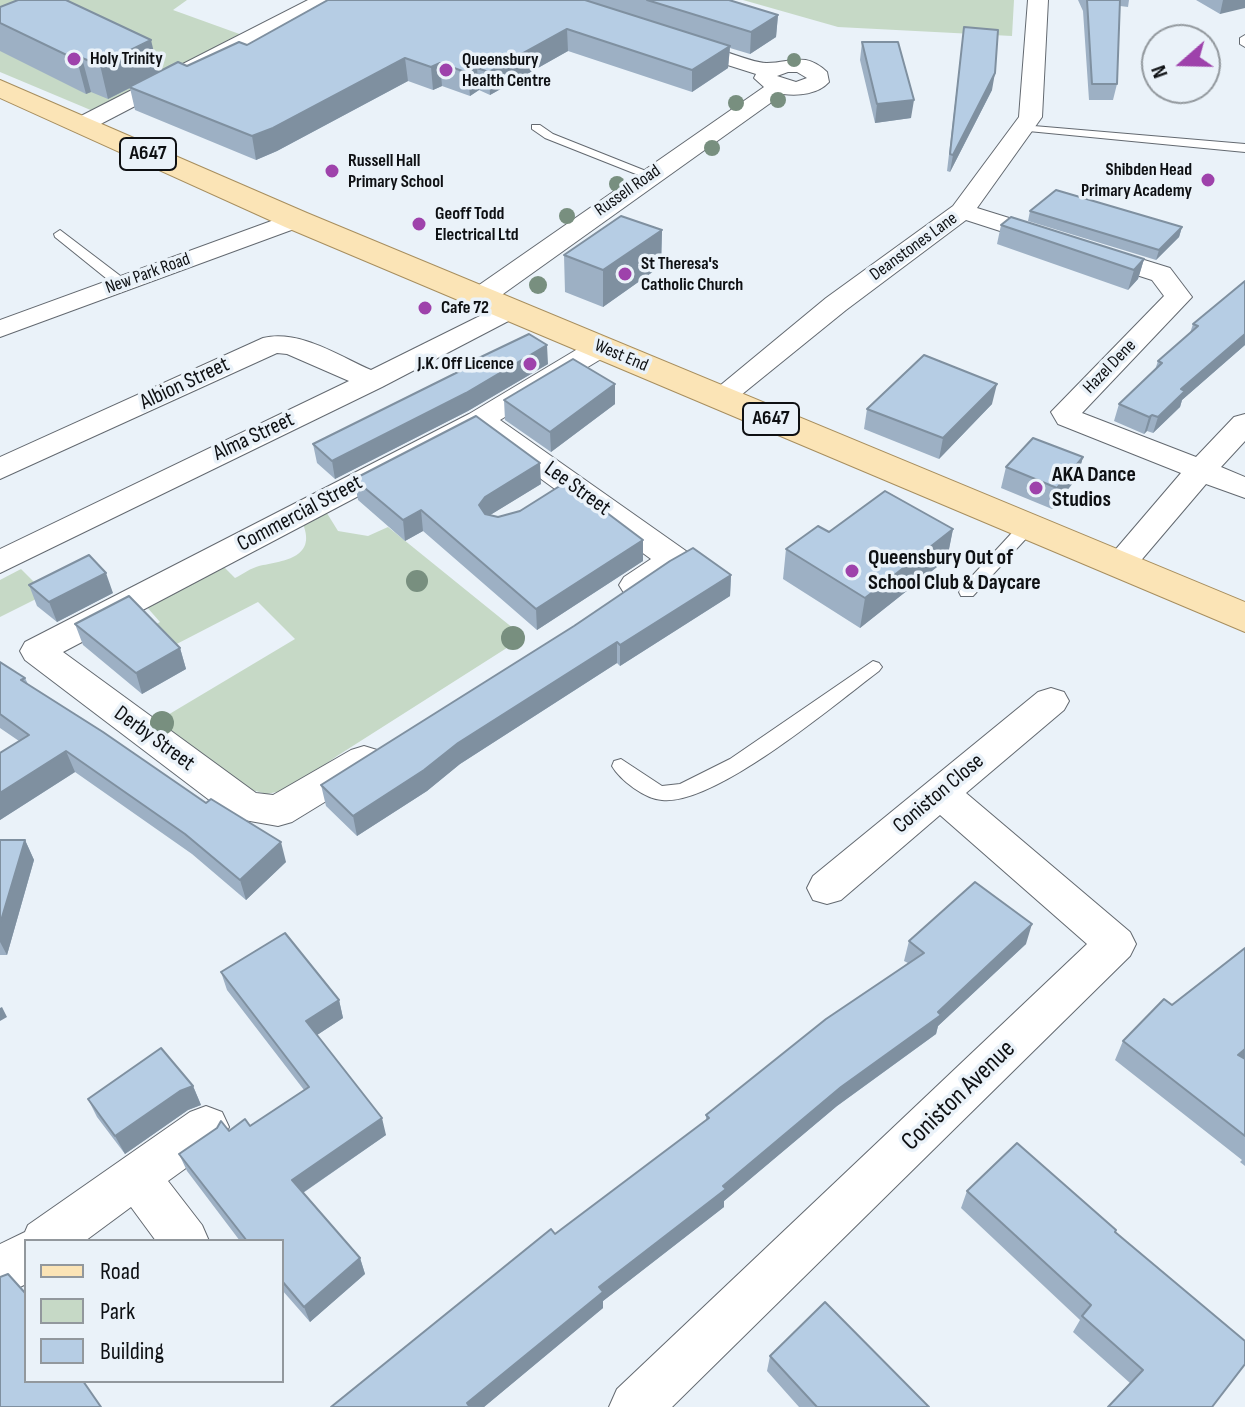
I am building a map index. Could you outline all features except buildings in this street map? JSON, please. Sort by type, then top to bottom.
[{"type":"main road","name":"West End","points":[[0,88],[493,304],[1120,563],[1245,618]]},
{"type":"street","points":[[83,124],[324,0]]},
{"type":"street","name":"Deanstones Lane","points":[[720,398],[836,304],[962,211],[1030,117],[1038,0]]},
{"type":"street","name":"Russell Road","points":[[493,304],[650,175],[774,79],[668,39]]},
{"type":"street","name":"Hazel Dene","points":[[962,211],[1161,274],[1178,297],[1066,412],[1068,418],[1201,470]]},
{"type":"street","name":"New Park Road","points":[[0,329],[296,220]]},
{"type":"street","name":"Alma Street","points":[[0,562],[372,381],[493,304]]},
{"type":"street","name":"Albion Street","points":[[0,469],[273,344],[293,346],[372,381]]},
{"type":"street","name":"Commercial Street","points":[[37,651],[480,420],[601,347]]},
{"type":"street","name":"Lee Street","points":[[480,420],[559,490],[674,559],[611,601]]},
{"type":"street","points":[[1120,563],[1245,423]]},
{"type":"street","points":[[1201,470],[1245,488]]},
{"type":"street","name":"Derby Street","points":[[37,651],[247,807],[278,811],[393,742]]},
{"type":"street","name":"Coniston Close","points":[[827,888],[1051,701]]},
{"type":"street","name":"Coniston Avenue","points":[[655,1401],[1115,944],[940,793]]},
{"type":"street","points":[[48,1239],[206,1127]]},
{"type":"street","points":[[136,1176],[183,1239]]},
{"type":"street","points":[[0,1273],[24,1256]]},
{"type":"lane","points":[[536,127],[549,136],[650,175]]},
{"type":"lane","points":[[1022,128],[1245,148]]},
{"type":"lane","points":[[60,234],[122,284]]},
{"type":"lane","points":[[967,592],[1027,527]]},
{"type":"lane","points":[[621,766],[660,793],[676,794],[740,763],[873,667]]},
{"type":"green space","points":[[0,0],[187,0],[173,10],[245,36],[93,111],[0,72]]},
{"type":"green space","points":[[743,0],[1014,0],[1012,36],[838,27]]},
{"type":"green space","points":[[325,510],[338,531],[368,536],[388,527],[524,637],[337,756],[291,789],[267,794],[236,786],[151,725],[295,639],[258,602],[167,649],[148,629],[160,622],[145,605],[223,566],[235,578],[256,567],[294,556],[305,545],[303,524]]},
{"type":"green space","points":[[21,569],[46,594],[0,617],[0,580]]},
{"type":"place","name":"Holy Trinity","points":[[74,59]]},
{"type":"place","name":"Queensbury Health Centre","points":[[446,70]]},
{"type":"place","name":"Russell Hall Primary School","points":[[332,171]]},
{"type":"place","name":"Shibden Head Primary Academy","points":[[1208,180]]},
{"type":"place","name":"Geoff Todd Electrical Ltd","points":[[419,224]]},
{"type":"place","name":"St Theresa's Catholic Church","points":[[625,274]]},
{"type":"place","name":"Cafe 72","points":[[425,308]]},
{"type":"place","name":"J.K. Off Licence","points":[[530,364]]},
{"type":"place","name":"AKA Dance Studios","points":[[1036,488]]},
{"type":"place","name":"Queensbury Out of School Club & Daycare","points":[[852,571]]}]
